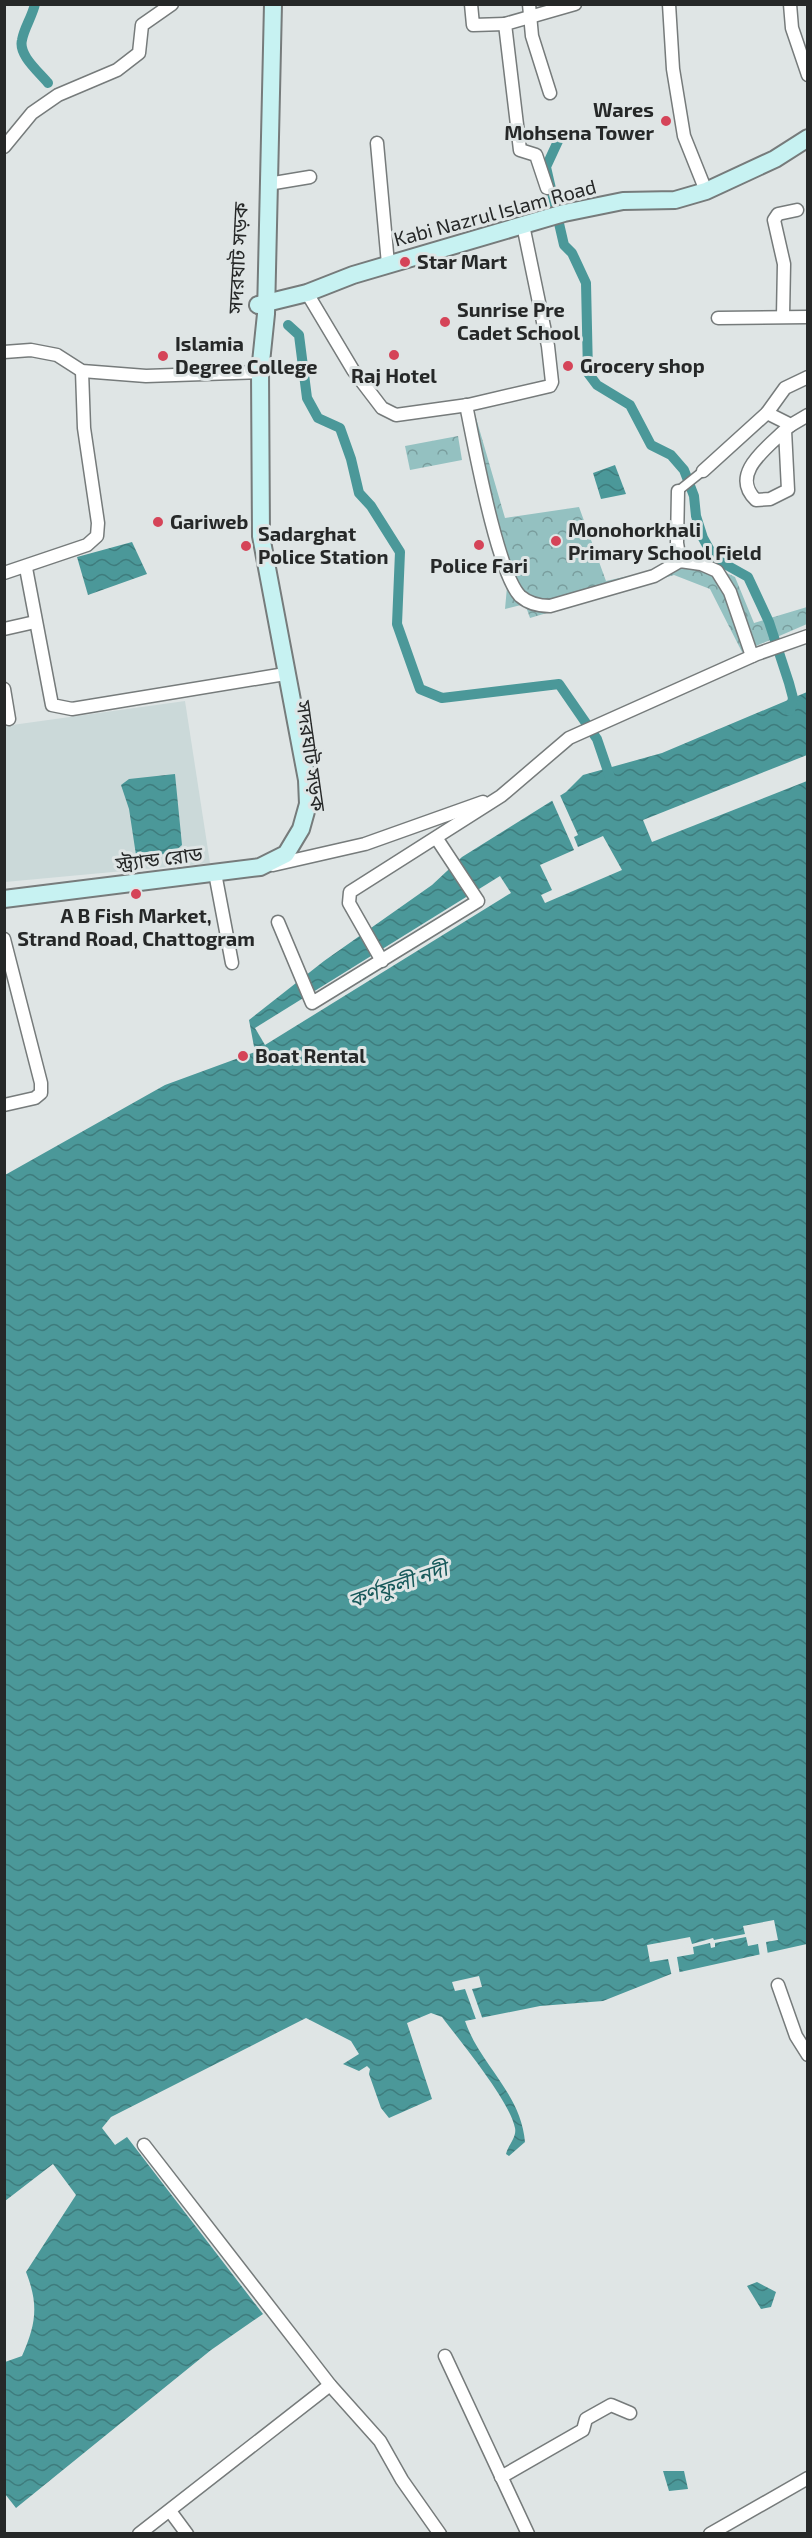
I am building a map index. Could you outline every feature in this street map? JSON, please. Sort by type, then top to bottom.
[{"type":"main road","name":"সদরঘাট সড়ক","points":[[262,305],[267,4]]},
{"type":"main road","name":"সদরঘাট সড়ক","points":[[273,4],[268,184],[262,305],[255,372],[261,536],[282,674],[307,780],[308,804],[301,829]]},
{"type":"main road","name":"Kabi Nazrul Islam Road","points":[[262,305],[307,293],[388,264],[558,215],[623,201],[675,200],[706,190],[775,159],[807,138]]},
{"type":"main road","name":"স্ট্র্যান্ড রোড","points":[[4,898],[260,867],[286,854],[301,829]]},
{"type":"street","points":[[4,147],[27,119],[58,95],[117,70],[139,53],[142,26],[172,4]]},
{"type":"street","points":[[471,4],[473,25],[505,24],[529,11],[575,4]]},
{"type":"street","points":[[669,4],[673,69],[684,136],[706,190]]},
{"type":"street","points":[[790,4],[792,28],[807,75]]},
{"type":"street","points":[[529,11],[532,36],[550,93]]},
{"type":"street","points":[[505,24],[520,150],[536,155],[547,188]]},
{"type":"street","points":[[377,143],[388,264]]},
{"type":"street","points":[[268,184],[310,177]]},
{"type":"street","points":[[783,316],[784,264],[774,220],[778,214],[797,210]]},
{"type":"street","points":[[307,293],[353,370],[382,408],[396,415],[466,405],[552,384],[548,346],[524,225]]},
{"type":"street","points":[[718,318],[807,317]]},
{"type":"street","points":[[4,352],[31,350],[57,355],[82,371],[146,376],[255,372]]},
{"type":"street","points":[[4,573],[26,568],[87,545],[96,536],[98,523],[84,428],[82,371]]},
{"type":"street","points":[[680,561],[677,543],[678,491],[767,413],[785,388],[807,377]]},
{"type":"street","points":[[466,405],[500,550],[515,589],[521,597],[541,606],[550,606],[654,576],[680,561],[701,564],[717,571],[730,592],[754,655]]},
{"type":"street","points":[[767,413],[788,428]]},
{"type":"street","points":[[788,428],[788,490],[770,499],[756,500],[748,493],[746,483],[748,467],[788,428],[807,415]]},
{"type":"street","points":[[26,568],[52,705],[60,709],[72,709],[282,674]]},
{"type":"street","points":[[4,629],[35,622]]},
{"type":"street","points":[[382,961],[349,903],[350,892],[437,839],[501,796],[569,738],[754,655],[807,636]]},
{"type":"street","points":[[4,689],[9,719]]},
{"type":"street","points":[[260,867],[365,844],[501,796]]},
{"type":"street","points":[[278,922],[312,1003],[477,901],[443,852],[437,839]]},
{"type":"street","points":[[215,873],[232,963]]},
{"type":"street","points":[[4,939],[41,1083],[41,1093],[35,1098],[4,1105]]},
{"type":"street","points":[[778,1985],[796,2036],[807,2055]]},
{"type":"street","points":[[144,2145],[330,2385],[380,2442],[402,2480],[440,2534]]},
{"type":"street","points":[[445,2356],[528,2534]]},
{"type":"street","points":[[139,2534],[330,2385]]},
{"type":"street","points":[[501,2476],[583,2430],[586,2419],[611,2405],[630,2413]]},
{"type":"street","points":[[710,2534],[807,2478]]},
{"type":"street","points":[[170,2511],[187,2534]]},
{"type":"shaded area","points":[[185,701],[210,863],[5,882],[5,726]]},
{"type":"green space","points":[[474,411],[505,518],[579,507],[606,581],[664,568],[667,562],[685,553],[735,577],[754,623],[807,607],[807,624],[742,652],[710,589],[674,575],[530,618],[525,604],[505,609],[508,576],[491,543],[464,413]]},
{"type":"green space","points":[[458,436],[462,460],[410,470],[405,446]]},
{"type":"water","points":[[615,465],[626,494],[601,499],[593,473]]},
{"type":"water","points":[[132,542],[147,574],[88,595],[77,557]]},
{"type":"water","name":"কর্ণফুলী নদী","points":[[807,692],[807,1944],[671,1974],[603,2001],[540,2006],[465,2021],[480,2052],[508,2094],[522,2125],[525,2142],[509,2156],[506,2154],[515,2135],[515,2128],[504,2103],[442,2017],[431,2013],[407,2023],[432,2099],[389,2118],[381,2108],[369,2074],[370,2069],[367,2066],[359,2071],[343,2064],[359,2054],[351,2041],[306,2018],[111,2117],[102,2128],[115,2145],[127,2137],[263,2314],[211,2350],[16,2508],[5,2494],[5,2362],[22,2356],[33,2324],[33,2295],[26,2272],[76,2195],[53,2164],[5,2201],[5,1175],[165,1085],[255,1052],[249,1020],[324,961],[432,885],[462,857],[566,792],[583,775],[662,753]]},
{"type":"water","points":[[175,774],[182,845],[172,854],[136,855],[129,809],[121,785],[129,779]]},
{"type":"water","points":[[757,2282],[776,2292],[771,2307],[761,2309],[747,2286]]},
{"type":"water","points":[[663,2471],[684,2471],[688,2489],[669,2491]]},
{"type":"pier","points":[[807,755],[807,781],[652,842],[643,820]]},
{"type":"pier","points":[[559,793],[578,835],[574,837],[578,847],[603,836],[622,870],[545,903],[541,895],[552,890],[540,865],[574,850],[551,798]]},
{"type":"pier","points":[[500,876],[511,893],[265,1045],[255,1028]]},
{"type":"pier","points":[[774,1920],[778,1940],[766,1942],[768,1955],[760,1957],[758,1944],[748,1946],[746,1937],[715,1943],[715,1947],[711,1948],[710,1943],[693,1947],[694,1954],[677,1957],[680,1975],[672,1977],[668,1959],[650,1962],[647,1945],[690,1937],[692,1944],[713,1938],[714,1940],[745,1934],[743,1926]]},
{"type":"pier","points":[[479,1976],[482,1987],[472,1989],[483,2020],[477,2022],[465,1989],[455,1991],[452,1982]]},
{"type":"waterway","points":[[35,4],[23,36],[22,46],[30,63],[48,83]]},
{"type":"waterway","points":[[559,139],[546,167],[564,245],[572,253],[586,283],[588,373],[597,385],[630,405],[651,445],[671,455],[684,470],[694,496],[696,516],[703,538],[714,558],[748,577],[769,622],[789,683],[793,698],[790,711]]},
{"type":"waterway","points":[[288,325],[299,335],[307,398],[318,418],[340,428],[351,459],[359,493],[371,506],[400,552],[397,624],[420,689],[442,698],[559,684],[597,739],[611,780]]},
{"type":"place","name":"Wares Mohsena Tower","points":[[666,121]]},
{"type":"place","name":"Star Mart","points":[[405,262]]},
{"type":"place","name":"Sunrise Pre Cadet School","points":[[445,322]]},
{"type":"place","name":"Raj Hotel","points":[[394,355]]},
{"type":"place","name":"Islamia Degree College","points":[[163,356]]},
{"type":"place","name":"Grocery shop","points":[[568,366]]},
{"type":"place","name":"Gariweb","points":[[158,522]]},
{"type":"place","name":"Monohorkhali Primary School Field","points":[[556,541]]},
{"type":"place","name":"Police Fari","points":[[479,545]]},
{"type":"place","name":"Sadarghat Police Station","points":[[246,546]]},
{"type":"place","name":"A B Fish Market, Strand Road, Chattogram","points":[[136,894]]},
{"type":"place","name":"Boat Rental","points":[[243,1056]]}]
